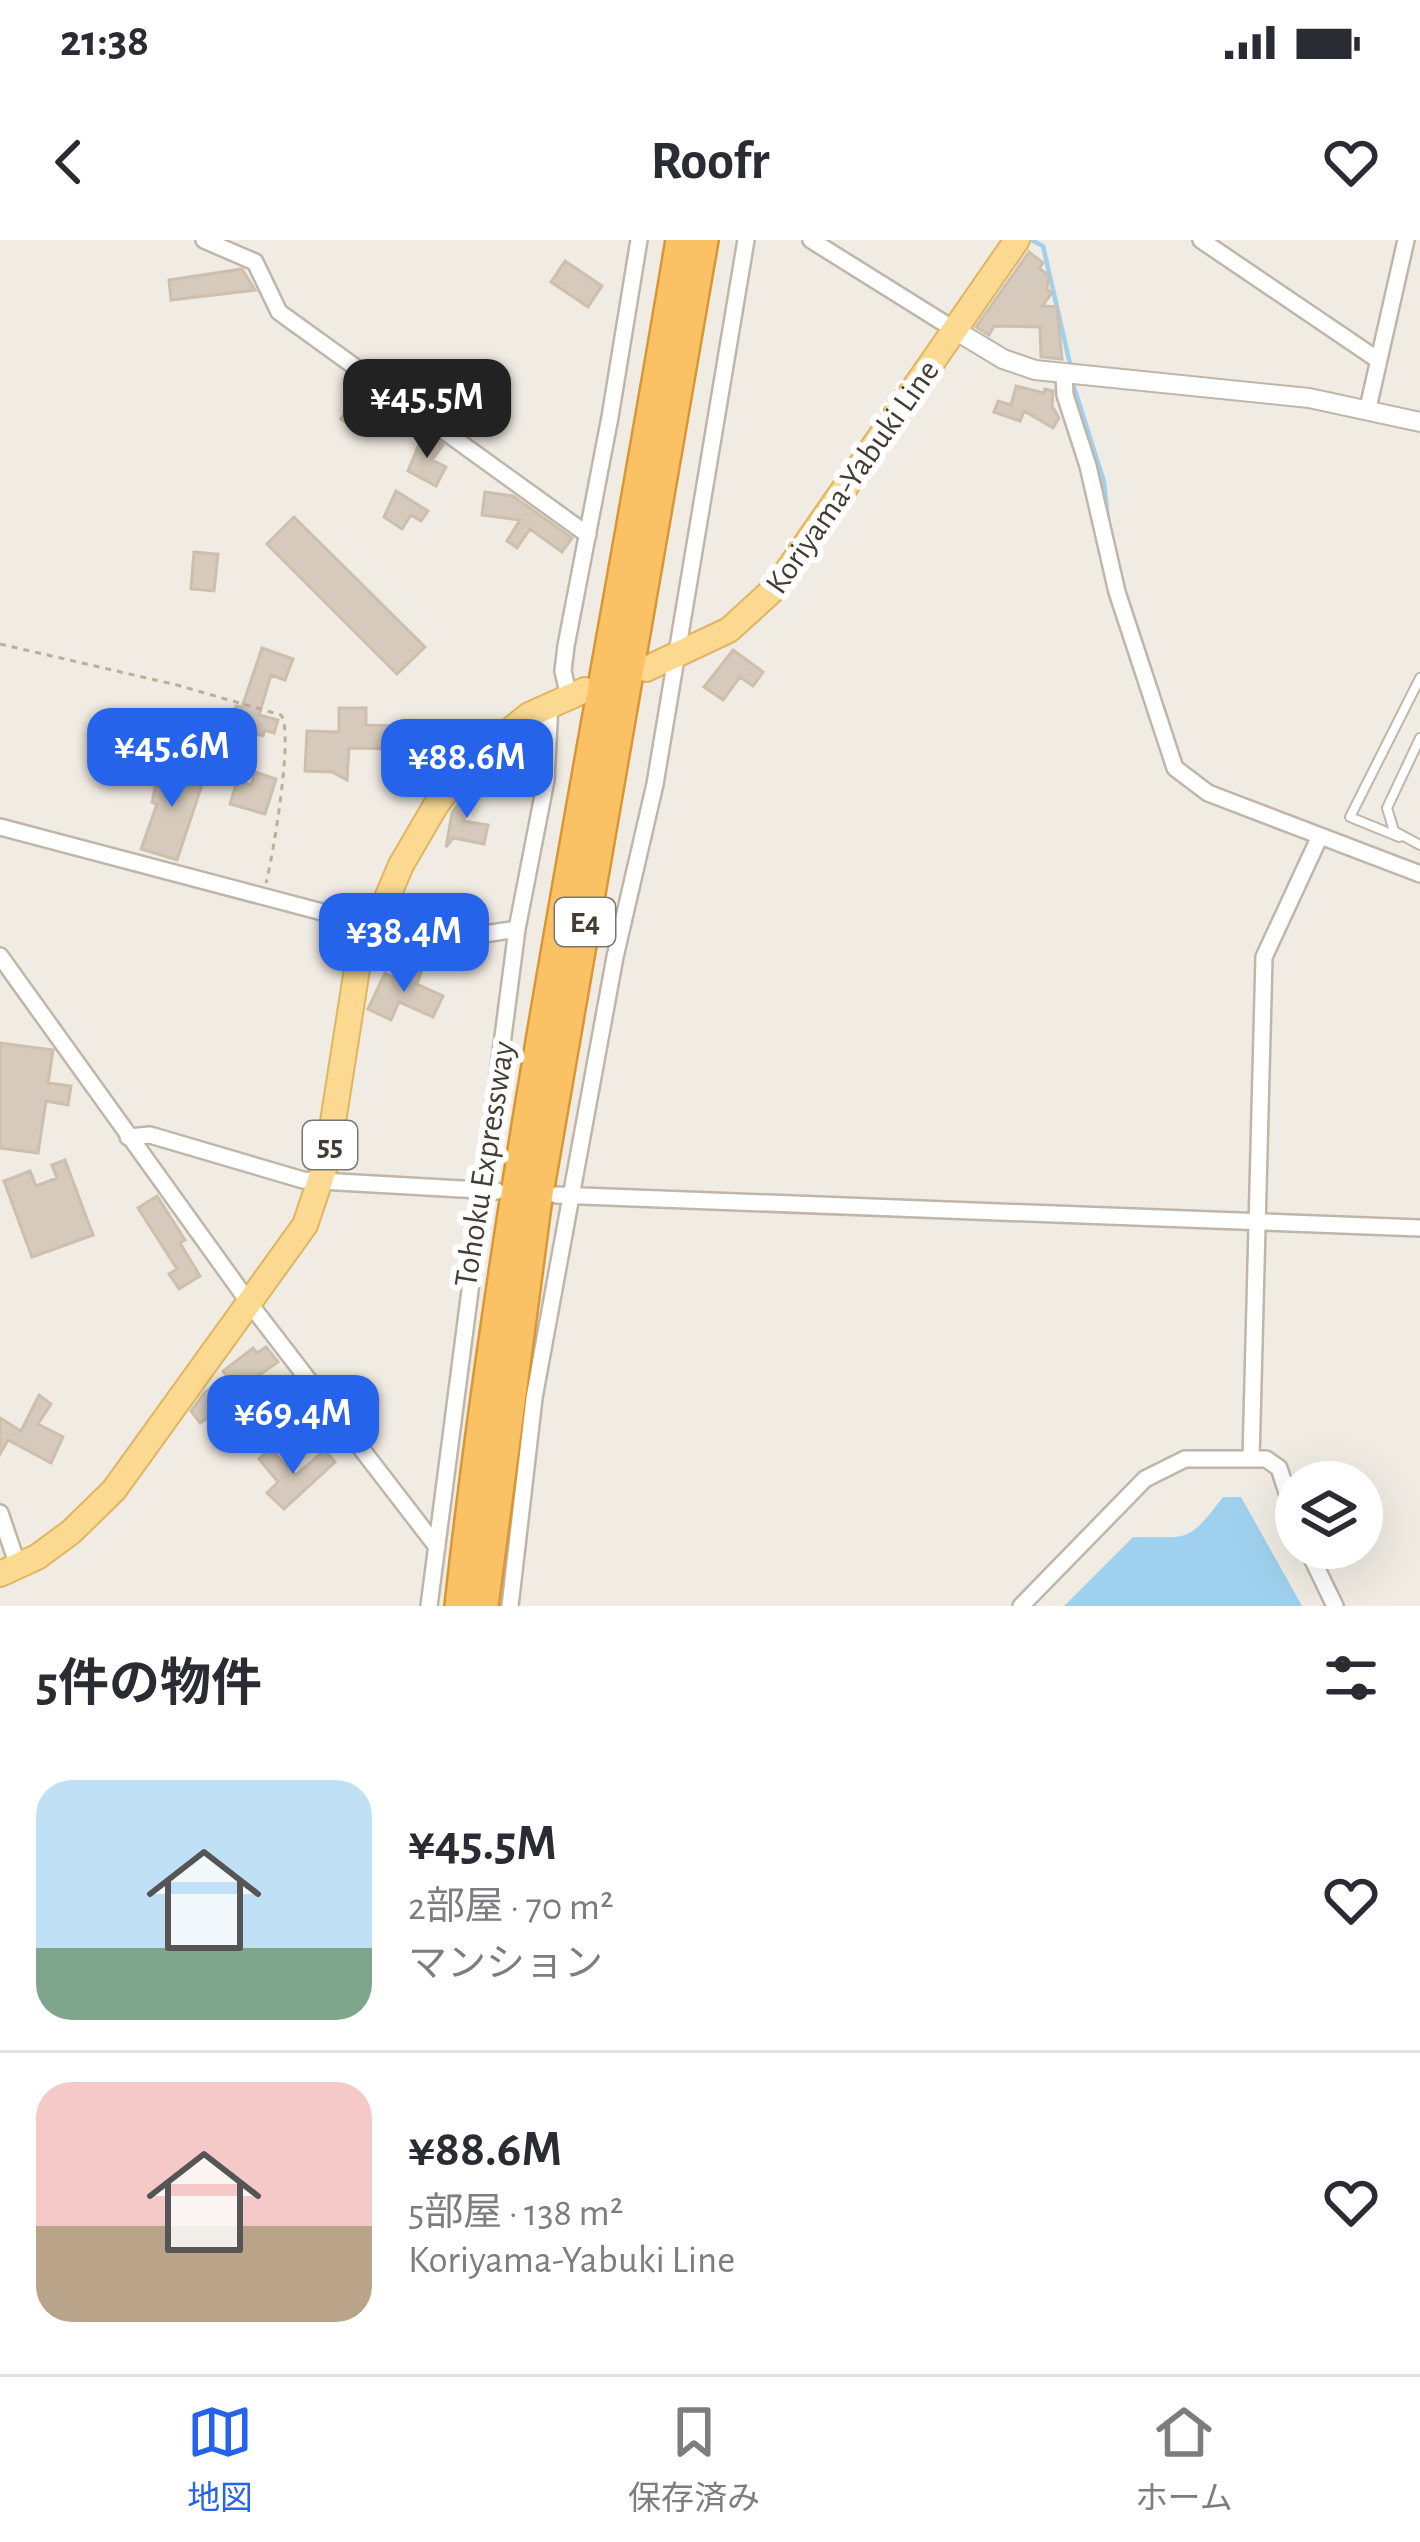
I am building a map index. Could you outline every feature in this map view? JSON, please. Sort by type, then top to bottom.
[{"type":"highway","name":"Tohoku Expressway","points":[[459,1606],[498,1293],[531,1086],[680,240]]},
{"type":"highway","name":"Tohoku Expressway","points":[[484,1606],[537,1205],[704,240]]},
{"type":"main road","name":"Koriyama-Yabuki Line","points":[[646,669],[729,630],[776,586],[1018,240]]},
{"type":"main road","name":"55","points":[[9,1570],[71,1532],[114,1490],[304,1225],[322,1181],[357,969],[401,865],[450,785],[506,731],[568,697]]},
{"type":"street","points":[[204,240],[255,262],[279,312],[587,535]]},
{"type":"street","points":[[429,1606],[489,1191],[517,929],[546,780],[568,697],[563,671],[566,646],[639,240]]},
{"type":"street","points":[[511,1606],[534,1397],[565,1196],[655,784],[746,240]]},
{"type":"street","points":[[811,240],[1003,359],[1064,375],[1309,398],[1420,422]]},
{"type":"street","points":[[1201,240],[1378,360]]},
{"type":"street","points":[[1367,408],[1406,240]]},
{"type":"street","points":[[1064,375],[1065,395],[1088,466],[1117,592],[1175,768],[1208,793],[1420,874]]},
{"type":"street","points":[[0,827],[425,937],[517,929]]},
{"type":"street","points":[[1251,1459],[1264,957],[1320,836]]},
{"type":"street","points":[[0,956],[250,1304],[437,1547]]},
{"type":"street","points":[[128,1137],[149,1136],[302,1180],[489,1191]]},
{"type":"street","points":[[565,1196],[1420,1228]]},
{"type":"street","points":[[1021,1606],[1145,1479],[1185,1459],[1266,1459],[1275,1465]]},
{"type":"street","points":[[0,1514],[9,1570]]},
{"type":"street","points":[[1317,1569],[1335,1606]]},
{"type":"lane","points":[[1420,678],[1350,817],[1420,844]]},
{"type":"lane","points":[[1399,837],[1388,823],[1387,808],[1420,738]]},
{"type":"path","points":[[0,644],[281,715],[287,724],[284,768],[263,896]]},
{"type":"water","points":[[1223,1497],[1241,1497],[1275,1558],[1275,1569],[1281,1569],[1302,1606],[1064,1606],[1133,1537],[1186,1535]]},
{"type":"building","points":[[1029,252],[1043,263],[1039,268],[1049,276],[1047,289],[1052,293],[1042,306],[1057,307],[1062,359],[1041,357],[1040,327],[994,326],[989,335],[976,327]]},
{"type":"building","points":[[565,261],[602,286],[588,307],[551,282]]},
{"type":"building","points":[[242,269],[255,290],[171,300],[169,280]]},
{"type":"building","points":[[1016,386],[1053,391],[1052,406],[1059,418],[1053,428],[1024,411],[1020,421],[994,412],[998,401],[1011,405]]},
{"type":"building","points":[[362,387],[386,404],[366,436],[341,419]]},
{"type":"building","points":[[424,432],[443,445],[432,460],[446,467],[436,486],[408,471]]},
{"type":"building","points":[[396,491],[428,511],[421,521],[411,515],[402,529],[384,517]]},
{"type":"building","points":[[485,492],[513,496],[572,538],[562,552],[530,529],[517,548],[507,541],[520,520],[482,515]]},
{"type":"building","points":[[294,517],[425,647],[397,674],[267,544]]},
{"type":"building","points":[[194,552],[218,554],[214,591],[191,589]]},
{"type":"building","points":[[262,648],[293,659],[285,680],[271,675],[259,715],[278,720],[274,733],[265,730],[263,736],[245,731],[238,754],[173,730],[176,719],[215,731],[219,718],[231,722],[236,706],[242,707]]},
{"type":"building","points":[[733,650],[763,672],[753,686],[740,677],[723,700],[704,687]]},
{"type":"building","points":[[339,708],[366,708],[366,725],[402,726],[402,749],[349,748],[347,780],[332,772],[305,771],[307,731],[339,732]]},
{"type":"building","points":[[161,763],[205,776],[177,860],[141,849],[157,804],[152,802]]},
{"type":"building","points":[[255,772],[276,779],[265,814],[230,804],[237,781],[251,785]]},
{"type":"building","points":[[471,786],[481,791],[463,821],[488,825],[484,844],[453,838],[446,847],[452,813]]},
{"type":"building","points":[[406,966],[421,972],[417,984],[443,996],[433,1017],[399,1002],[391,1020],[368,1009],[385,973],[400,981]]},
{"type":"building","points":[[0,1043],[53,1050],[48,1083],[71,1086],[68,1105],[46,1101],[38,1153],[0,1148]]},
{"type":"building","points":[[65,1160],[93,1235],[32,1257],[4,1181],[30,1171],[36,1186],[57,1178],[52,1165]]},
{"type":"building","points":[[157,1196],[185,1240],[180,1243],[200,1276],[179,1289],[169,1274],[177,1269],[138,1208]]},
{"type":"building","points":[[266,1347],[278,1362],[252,1380],[256,1386],[200,1423],[191,1411],[205,1392],[227,1377],[223,1371],[253,1348],[257,1353]]},
{"type":"building","points":[[39,1395],[51,1404],[38,1424],[63,1437],[51,1463],[8,1440],[0,1454],[0,1418],[21,1431]]},
{"type":"building","points":[[270,1449],[296,1475],[325,1450],[335,1462],[284,1509],[267,1493],[278,1482],[259,1459]]},
{"type":"waterway","points":[[1031,240],[1043,246],[1070,364]]},
{"type":"waterway","points":[[1074,387],[1104,482],[1108,520]]},
{"type":"waterway","points":[[1122,583],[1129,607]]}]
